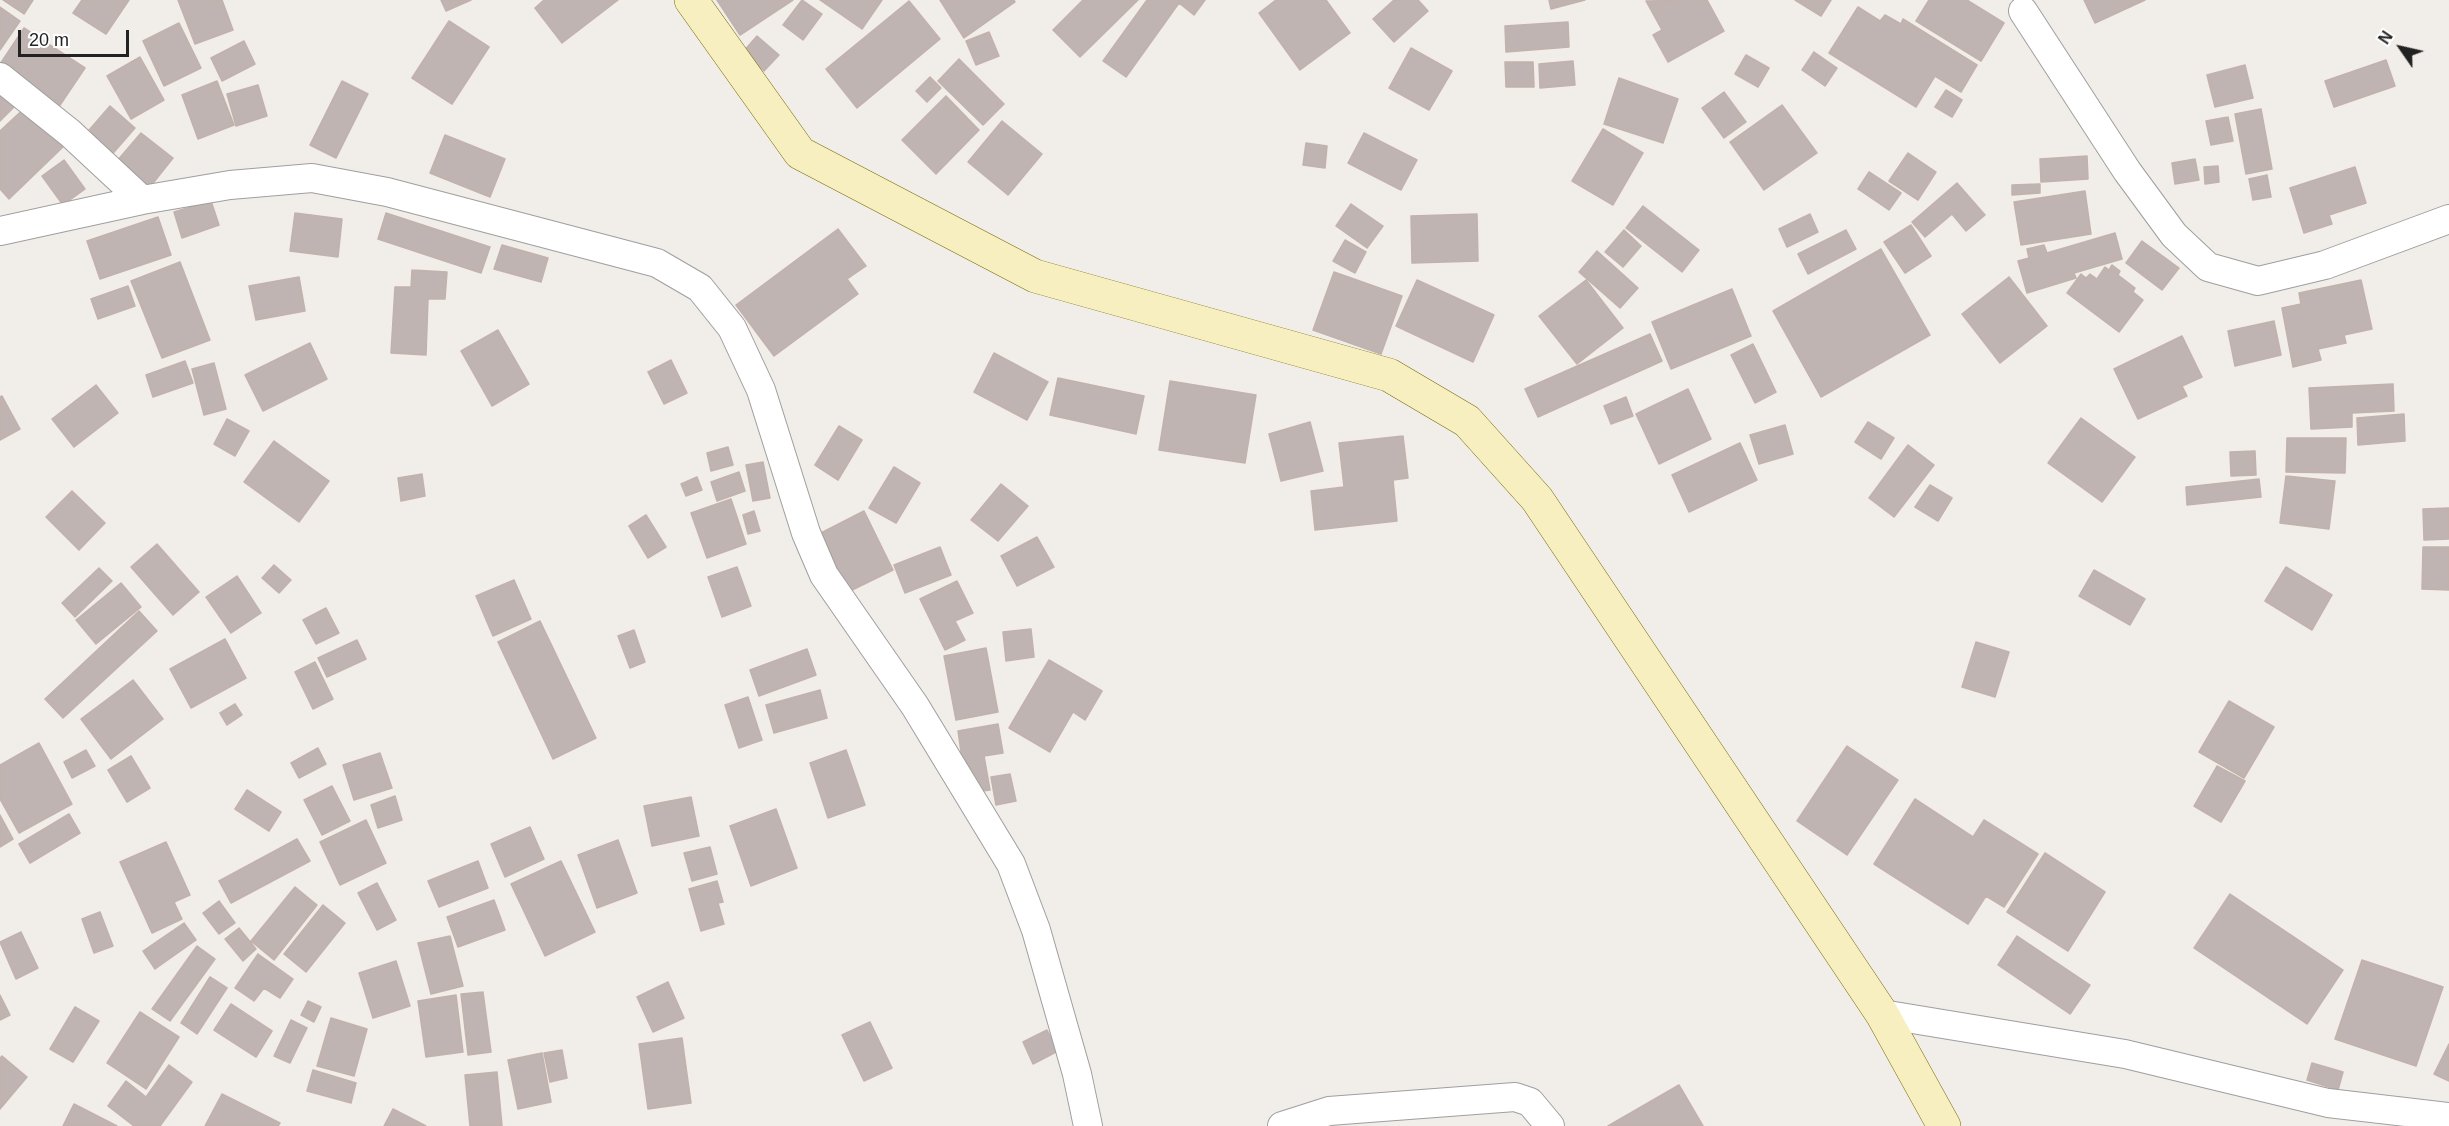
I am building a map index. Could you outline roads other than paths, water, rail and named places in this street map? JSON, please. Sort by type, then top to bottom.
[{"type":"main road","points":[[691,0],[800,153],[1035,276],[1389,375],[1467,421],[1537,499],[1882,1014],[1944,1126]]},
{"type":"street","points":[[2023,11],[2127,171],[2174,235],[2208,267],[2258,281],[2325,265],[2449,219]]},
{"type":"street","points":[[0,77],[70,133],[142,200]]},
{"type":"street","points":[[0,231],[142,200],[230,185],[312,178],[387,192],[657,263],[700,288],[732,328],[761,390],[806,533],[825,575],[915,706],[1011,864],[1036,930],[1077,1074],[1088,1126]]},
{"type":"street","points":[[1882,1014],[2125,1054],[2328,1103],[2449,1117]]},
{"type":"street","points":[[1282,1126],[1329,1112],[1515,1096],[1530,1102],[1550,1126]]}]
